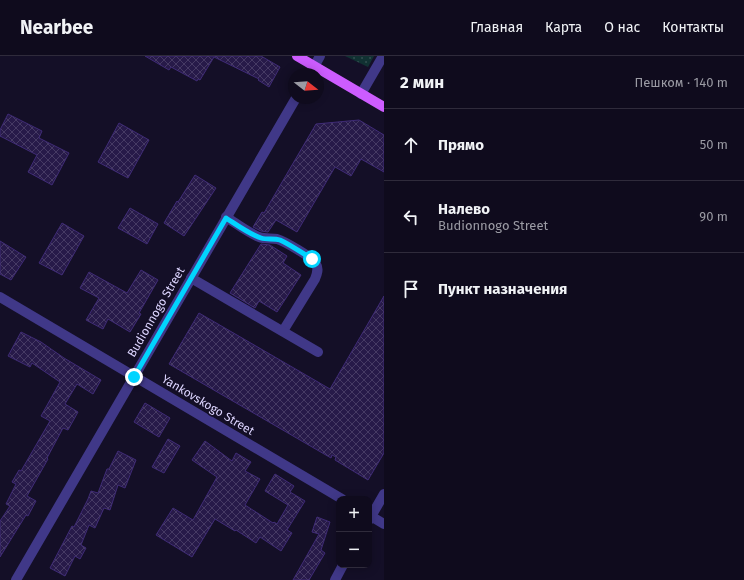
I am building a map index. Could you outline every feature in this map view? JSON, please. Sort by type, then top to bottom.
[{"type":"main road","points":[[297,56],[310,68]]},
{"type":"main road","points":[[324,76],[384,107]]},
{"type":"street","points":[[313,68],[320,56]]},
{"type":"street","points":[[361,94],[383,56]]},
{"type":"street","name":"Budionnogo Street","points":[[16,580],[292,104]]},
{"type":"street","points":[[226,218],[261,238],[281,241],[312,259],[316,264],[318,270],[315,279],[283,331]]},
{"type":"street","points":[[191,278],[318,352]]},
{"type":"street","name":"Yankovskogo Street","points":[[0,297],[337,496]]},
{"type":"street","points":[[372,514],[384,494]]},
{"type":"street","points":[[372,518],[384,524]]},
{"type":"street","points":[[335,580],[341,568]]},
{"type":"green space","points":[[345,56],[374,56],[368,67]]},
{"type":"building","points":[[145,56],[261,56],[280,67],[269,87],[258,80],[259,79],[214,57],[200,80],[198,79],[197,81],[171,67],[169,70]]},
{"type":"building","points":[[8,114],[42,131],[39,138],[69,153],[52,185],[28,172],[37,155],[0,136],[0,130]]},
{"type":"building","points":[[359,120],[384,135],[384,172],[361,159],[351,176],[335,167],[297,232],[276,220],[268,232],[261,231],[253,227],[262,212],[264,213],[316,124]]},
{"type":"building","points":[[119,123],[149,140],[128,178],[98,162]]},
{"type":"building","points":[[195,175],[216,188],[184,236],[164,223]]},
{"type":"building","points":[[130,208],[158,224],[147,244],[118,228]]},
{"type":"building","points":[[62,223],[84,236],[62,275],[39,263]]},
{"type":"building","points":[[0,241],[26,257],[11,280],[0,274]]},
{"type":"building","points":[[261,244],[270,245],[287,256],[283,263],[301,275],[277,312],[259,301],[255,308],[230,293]]},
{"type":"building","points":[[141,270],[158,280],[130,332],[108,319],[103,329],[86,320],[99,298],[80,288],[89,272],[127,293]]},
{"type":"building","points":[[384,296],[384,453],[368,480],[335,460],[336,457],[332,455],[331,458],[169,364],[199,313],[330,389]]},
{"type":"building","points":[[21,332],[41,342],[64,358],[101,380],[93,394],[77,384],[65,404],[78,412],[68,430],[63,428],[47,458],[48,459],[27,496],[36,501],[28,516],[26,515],[0,557],[0,521],[10,506],[6,504],[16,484],[12,482],[19,470],[21,471],[50,421],[41,416],[60,382],[32,363],[30,367],[8,356]]},
{"type":"building","points":[[145,403],[170,418],[159,437],[134,422]]},
{"type":"building","points":[[168,439],[180,446],[164,473],[152,467]]},
{"type":"building","points":[[205,441],[232,461],[236,453],[251,462],[245,471],[260,479],[245,505],[273,523],[274,522],[277,524],[288,505],[265,491],[275,474],[294,486],[290,492],[305,501],[287,530],[292,533],[281,551],[260,537],[256,543],[215,519],[192,557],[156,535],[173,508],[193,520],[217,477],[192,460]]},
{"type":"building","points":[[118,451],[136,460],[125,488],[118,485],[110,510],[104,508],[95,528],[89,525],[81,545],[86,548],[80,559],[75,556],[65,576],[50,568],[72,526],[74,527],[91,491],[98,493],[107,469],[109,469]]},
{"type":"building","points":[[317,517],[330,522],[321,550],[325,553],[309,580],[293,580],[319,534],[312,532]]},
{"type":"route","points":[[134,377],[226,218],[261,238],[281,241],[312,259]]}]
